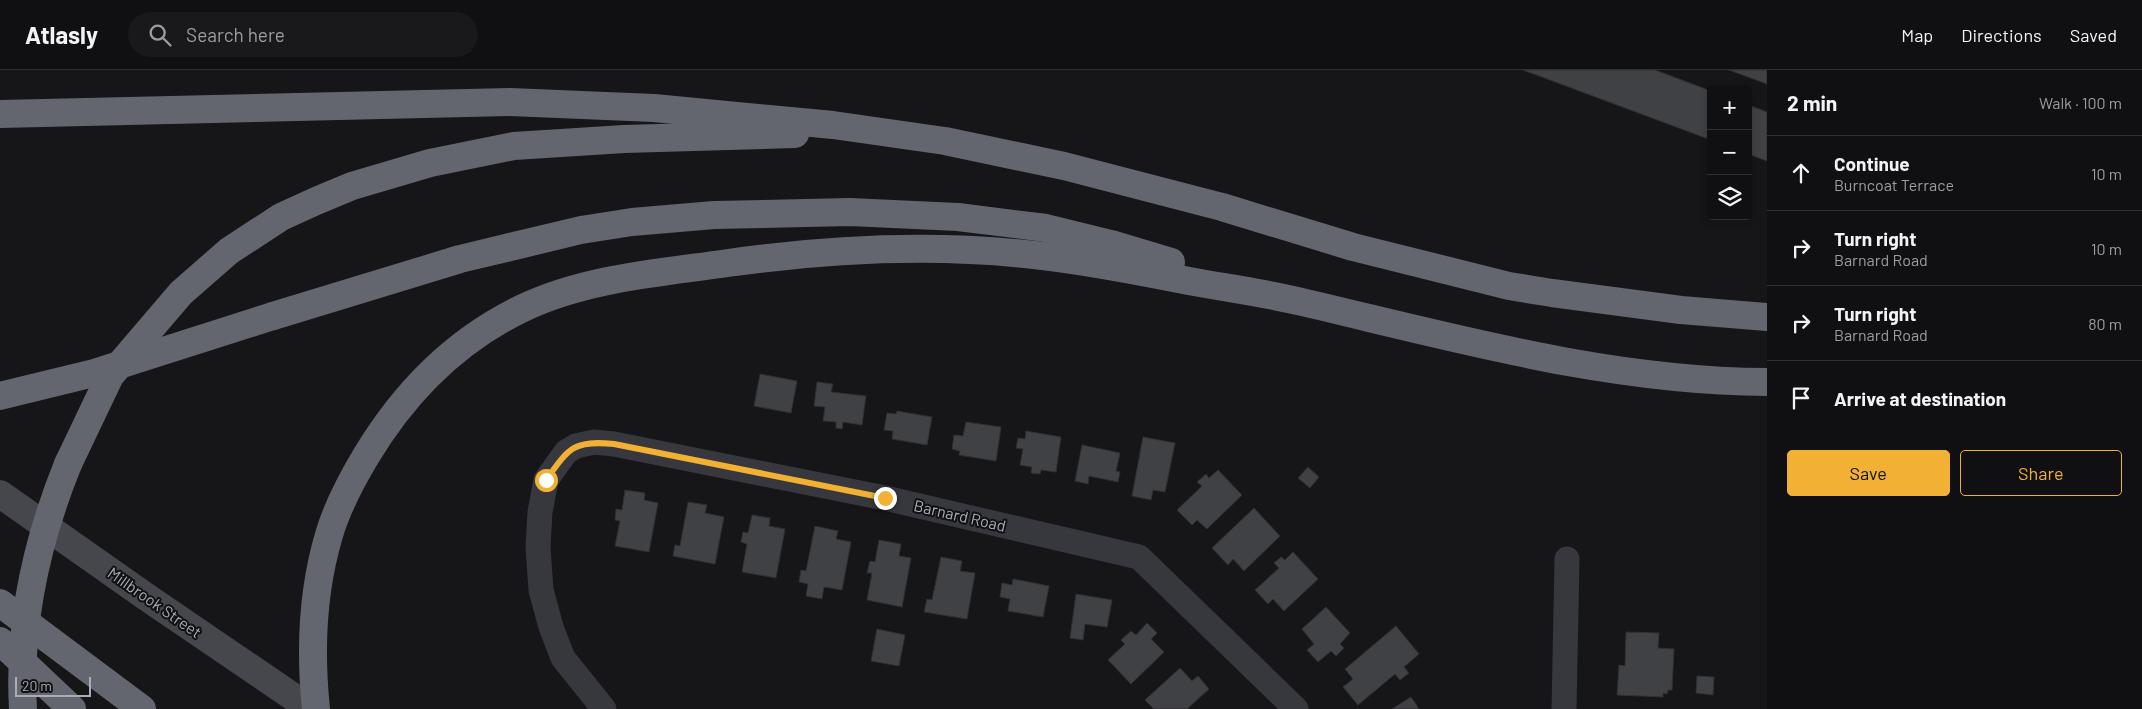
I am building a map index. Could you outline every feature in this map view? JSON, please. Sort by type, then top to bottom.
[{"type":"highway","points":[[0,114],[155,109],[547,103],[687,110],[814,123],[894,133],[993,150],[1117,179],[1222,207],[1353,247],[1509,286],[1681,310],[1767,317]]},
{"type":"highway","points":[[23,709],[22,668],[24,631],[32,575],[49,515],[68,464],[110,376],[181,293],[229,251],[281,217],[316,200],[352,186],[430,163],[514,146],[624,139],[894,133]]},
{"type":"highway","points":[[0,396],[94,373],[460,259],[581,230],[632,222],[714,215],[790,213],[899,213],[958,217],[1046,228],[1111,244],[1295,300],[1504,351],[1560,362],[1676,378],[1767,382]]},
{"type":"highway","points":[[316,709],[312,627],[321,569],[329,535],[340,505],[354,477],[388,422],[431,372],[460,347],[491,325],[525,307],[605,281],[793,254],[945,248],[1047,256],[1295,300]]},
{"type":"highway","points":[[0,603],[142,709]]},
{"type":"highway","points":[[0,641],[72,709]]},
{"type":"main road","name":"Millbrook Street","points":[[0,494],[145,596],[312,709]]},
{"type":"street","name":"Barnard Road","points":[[604,709],[563,658],[551,627],[541,590],[538,547],[540,512],[546,480],[566,452],[576,446],[594,442],[614,444],[885,498],[1139,557],[1296,709]]},
{"type":"street","points":[[1564,709],[1567,559]]},
{"type":"building","points":[[1523,70],[1655,70],[1707,90],[1707,139]]},
{"type":"building","points":[[1729,70],[1767,70],[1767,84]]},
{"type":"building","points":[[1752,106],[1767,112],[1767,161],[1752,155]]},
{"type":"building","points":[[760,374],[797,381],[791,413],[754,406]]},
{"type":"building","points":[[817,382],[833,384],[831,392],[866,396],[862,425],[843,422],[842,429],[836,428],[836,422],[823,421],[825,407],[814,406]]},
{"type":"building","points":[[897,411],[932,417],[927,445],[892,439],[893,431],[884,430],[887,413],[896,414]]},
{"type":"building","points":[[966,422],[1001,427],[996,461],[959,455],[960,451],[952,449],[954,435],[963,436]]},
{"type":"building","points":[[1026,431],[1061,437],[1056,472],[1041,470],[1040,474],[1031,473],[1032,467],[1020,465],[1023,449],[1016,448],[1018,438],[1025,439]]},
{"type":"building","points":[[1143,437],[1175,443],[1165,492],[1153,490],[1151,500],[1132,496]]},
{"type":"building","points":[[1082,445],[1120,453],[1116,471],[1120,472],[1118,482],[1089,476],[1088,484],[1075,481]]},
{"type":"building","points":[[1308,467],[1319,477],[1310,488],[1298,478]]},
{"type":"building","points":[[1218,470],[1242,495],[1207,529],[1197,520],[1192,525],[1177,510],[1202,486],[1197,482],[1206,474],[1209,478]]},
{"type":"building","points":[[625,490],[645,493],[644,500],[658,503],[649,552],[615,546],[620,521],[615,520],[616,509],[622,510]]},
{"type":"building","points":[[688,502],[707,505],[705,513],[724,517],[715,564],[673,556],[675,545],[680,546]]},
{"type":"building","points":[[1254,508],[1280,536],[1244,571],[1233,559],[1228,565],[1212,548]]},
{"type":"building","points":[[752,515],[770,518],[769,526],[785,529],[776,578],[742,572],[747,544],[741,542],[743,532],[748,533]]},
{"type":"building","points":[[815,526],[838,531],[836,539],[851,542],[842,590],[824,587],[822,599],[806,596],[808,584],[799,582],[801,570],[806,571]]},
{"type":"building","points":[[879,540],[901,544],[899,556],[911,558],[902,607],[867,600],[872,573],[867,573],[870,561],[875,562]]},
{"type":"building","points":[[1293,552],[1318,579],[1284,611],[1273,599],[1268,604],[1255,590],[1279,568],[1274,563],[1281,557],[1285,560]]},
{"type":"building","points":[[941,557],[962,561],[960,571],[975,573],[967,619],[924,612],[927,599],[932,600]]},
{"type":"building","points":[[1013,579],[1049,586],[1043,617],[1008,611],[1010,599],[1000,597],[1002,583],[1012,585]]},
{"type":"building","points":[[1076,594],[1112,600],[1107,627],[1085,624],[1083,640],[1070,638]]},
{"type":"building","points":[[1326,607],[1350,633],[1340,644],[1344,648],[1336,656],[1331,651],[1318,662],[1307,650],[1314,644],[1302,629]]},
{"type":"building","points":[[1147,623],[1157,633],[1151,639],[1164,652],[1131,684],[1108,660],[1125,644],[1121,640],[1131,631],[1136,635]]},
{"type":"building","points":[[1396,626],[1419,654],[1404,667],[1409,673],[1400,680],[1395,674],[1358,705],[1343,687],[1353,679],[1345,669]]},
{"type":"building","points":[[877,629],[905,635],[899,666],[871,661]]},
{"type":"building","points":[[1626,632],[1659,633],[1658,648],[1674,649],[1672,690],[1668,690],[1667,694],[1663,693],[1663,697],[1617,695],[1619,665],[1625,666]]},
{"type":"building","points":[[1180,668],[1192,681],[1198,676],[1209,689],[1187,709],[1154,709],[1145,700]]},
{"type":"building","points":[[1697,676],[1714,677],[1713,695],[1696,693]]},
{"type":"building","points":[[1411,697],[1419,709],[1392,709]]},
{"type":"route","points":[[546,480],[566,452],[576,446],[594,442],[614,444],[885,498]]}]
